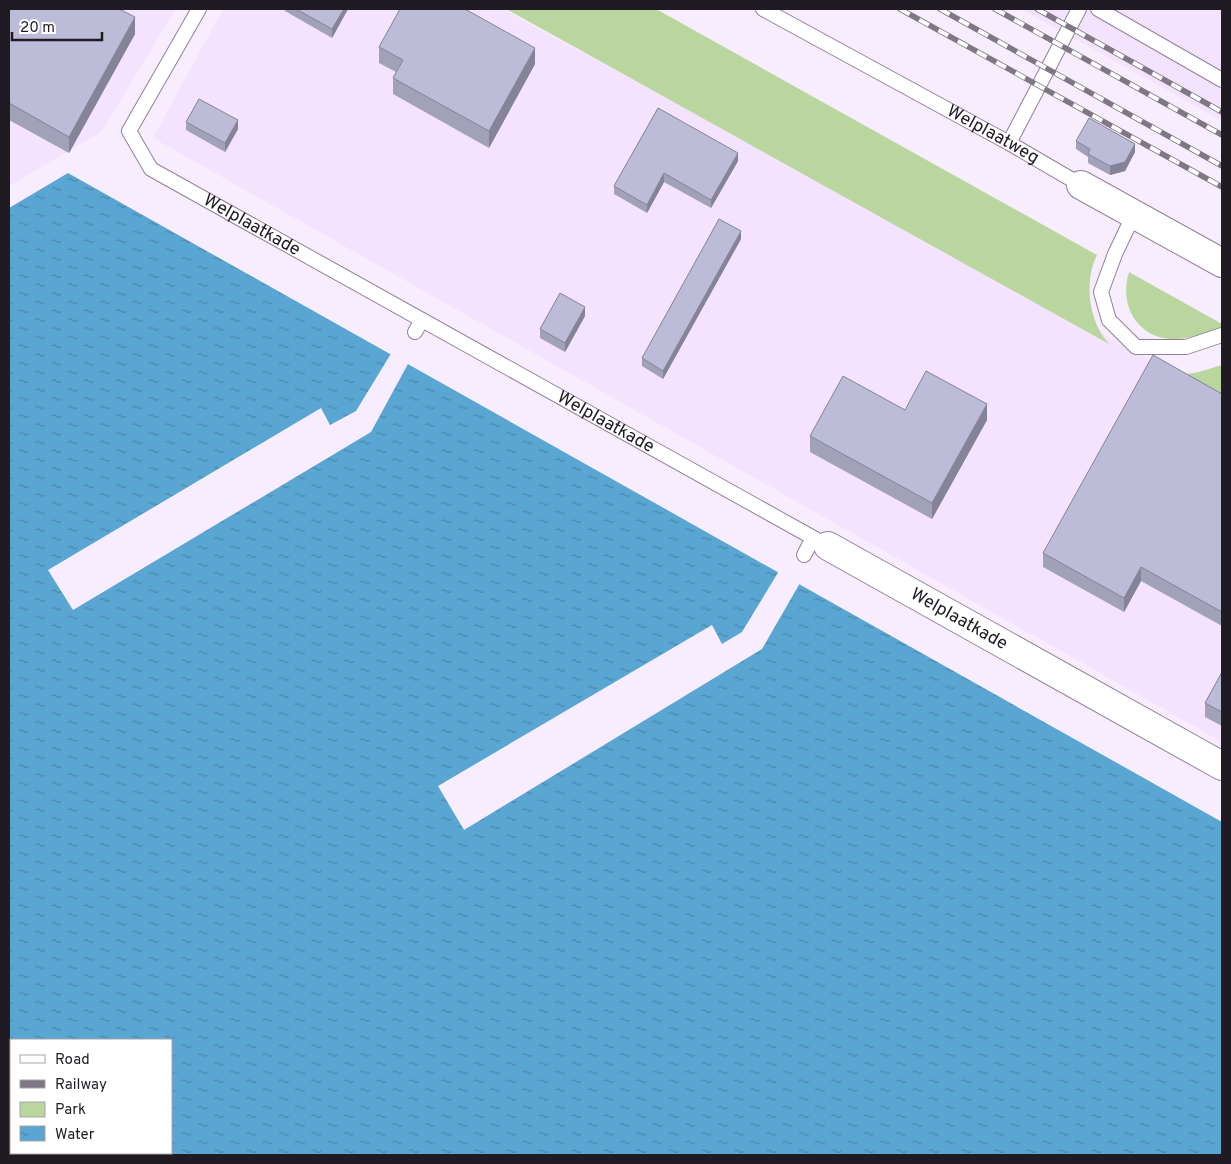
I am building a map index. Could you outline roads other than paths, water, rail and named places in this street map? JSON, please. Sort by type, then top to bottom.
[{"type":"street","name":"Welplaatweg","points":[[1081,185],[1222,263]]},
{"type":"street","name":"Welplaatkade","points":[[815,546],[1222,766]]},
{"type":"lane","name":"Welplaatkade","points":[[199,9],[128,131],[151,169],[418,326],[815,546]]},
{"type":"lane","name":"Welplaatweg","points":[[763,9],[1081,185]]},
{"type":"lane","points":[[1008,143],[1079,9]]},
{"type":"lane","points":[[1098,9],[1222,80]]},
{"type":"lane","points":[[1134,214],[1115,254],[1101,292],[1109,320],[1136,346],[1186,347],[1222,335]]},
{"type":"water","points":[[68,173],[1222,822],[1222,1155],[9,1155],[9,208]]},
{"type":"railway","points":[[900,9],[1222,187]]},
{"type":"railway","points":[[940,9],[1222,166]]},
{"type":"railway","points":[[995,9],[1222,135]]},
{"type":"railway","points":[[1037,9],[1222,112]]}]
